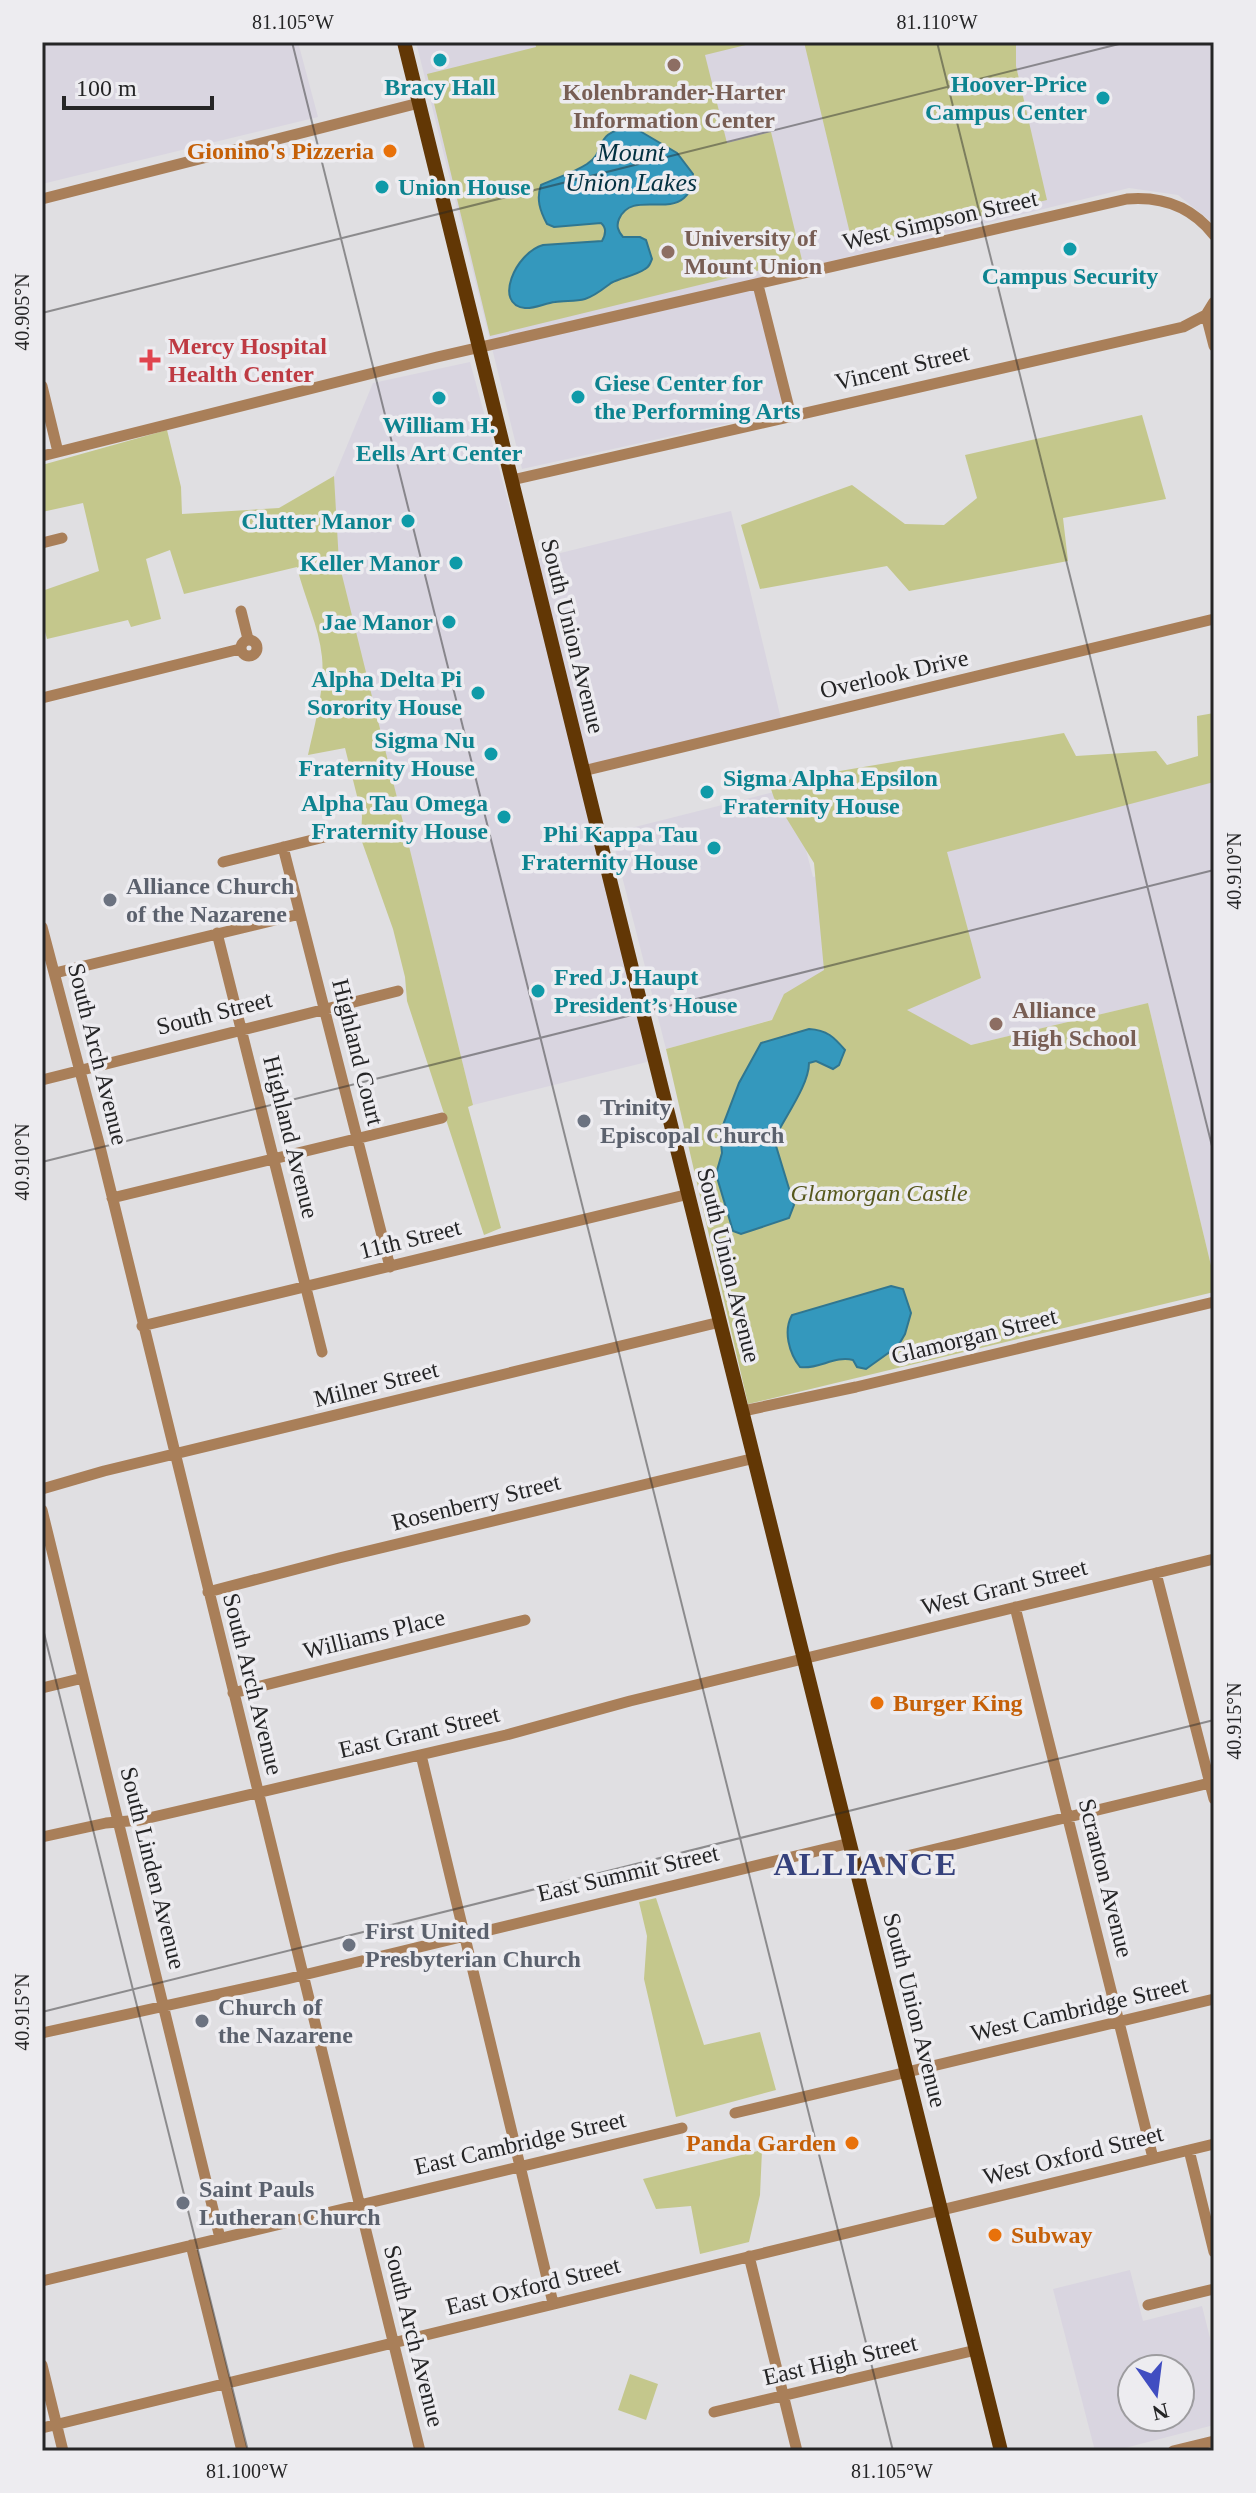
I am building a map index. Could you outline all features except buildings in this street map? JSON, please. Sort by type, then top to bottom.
[{"type":"main road","name":"South Union Avenue","points":[[404,42],[1001,2451]]},
{"type":"street","points":[[42,199],[419,103]]},
{"type":"street","name":"West Simpson Street","points":[[42,456],[480,348],[1127,199],[1150,199],[1182,207],[1214,235]]},
{"type":"street","points":[[758,285],[791,416]]},
{"type":"street","points":[[1214,302],[1206,315],[1214,346]]},
{"type":"street","name":"Vincent Street","points":[[512,480],[1183,327],[1206,315]]},
{"type":"street","points":[[42,386],[58,452]]},
{"type":"street","points":[[42,543],[62,538]]},
{"type":"street","points":[[42,698],[244,644],[241,611]]},
{"type":"street","name":"Overlook Drive","points":[[583,771],[1214,619]]},
{"type":"street","points":[[223,862],[353,830]]},
{"type":"street","name":"Highland Court","points":[[283,847],[390,1267]]},
{"type":"street","points":[[55,973],[300,914]]},
{"type":"street","name":"South Arch Avenue","points":[[42,927],[112,1198],[420,2451]]},
{"type":"street","name":"Highland Avenue","points":[[217,933],[322,1352]]},
{"type":"street","name":"South Street","points":[[42,1080],[398,991]]},
{"type":"street","points":[[112,1198],[442,1118]]},
{"type":"street","name":"11th Street","points":[[142,1326],[689,1194]]},
{"type":"street","name":"Glamorgan Street","points":[[743,1411],[871,1384],[1214,1302]]},
{"type":"street","name":"Milner Street","points":[[42,1489],[104,1471],[720,1322]]},
{"type":"street","name":"Rosenberry Street","points":[[208,1592],[755,1458]]},
{"type":"street","name":"South Linden Avenue","points":[[42,1510],[220,2238]]},
{"type":"street","name":"West Grant Street","points":[[804,1658],[1214,1559]]},
{"type":"street","points":[[1156,1573],[1214,1799]]},
{"type":"street","name":"Scranton Avenue","points":[[1015,1607],[1153,2158]]},
{"type":"street","name":"Williams Place","points":[[233,1693],[525,1620]]},
{"type":"street","name":"East Grant Street","points":[[42,1837],[120,1821],[140,1820],[421,1755],[804,1658]]},
{"type":"street","points":[[42,1688],[83,1678]]},
{"type":"street","points":[[421,1755],[553,2303]]},
{"type":"street","points":[[857,1868],[1212,1782]]},
{"type":"street","name":"East Summit Street","points":[[42,2033],[302,1975],[850,1843]]},
{"type":"street","name":"West Cambridge Street","points":[[908,2072],[1214,1999]]},
{"type":"street","points":[[735,2113],[908,2072]]},
{"type":"street","name":"East Cambridge Street","points":[[42,2281],[682,2128]]},
{"type":"street","name":"West Oxford Street","points":[[942,2210],[1214,2144]]},
{"type":"street","points":[[1189,2150],[1214,2252]]},
{"type":"street","name":"East Oxford Street","points":[[42,2428],[942,2210]]},
{"type":"street","points":[[191,2245],[242,2451]]},
{"type":"street","points":[[749,2256],[797,2451]]},
{"type":"street","points":[[1148,2305],[1214,2289]]},
{"type":"street","name":"East High Street","points":[[714,2412],[976,2350]]},
{"type":"street","points":[[42,2365],[63,2451]]},
{"type":"street","points":[[1173,2451],[1214,2441]]},
{"type":"shaded area","points":[[42,42],[298,42],[318,117],[42,184]]},
{"type":"shaded area","name":"University of Mount Union","points":[[416,42],[1214,42],[1214,224],[1178,195],[1129,188],[754,280],[786,411],[522,469]]},
{"type":"shaded area","points":[[470,362],[598,830],[655,1060],[473,1105],[338,563],[334,477],[373,383]]},
{"type":"shaded area","points":[[731,511],[782,723],[583,771],[532,560]]},
{"type":"shaded area","name":"Alliance High School","points":[[1214,778],[1214,1278],[1148,1003],[971,1045],[872,992],[666,1049],[611,833],[790,788],[813,877]]},
{"type":"shaded area","points":[[1130,2270],[1143,2321],[1202,2306],[1214,2354],[1214,2425],[1196,2430],[1196,2353],[1116,2353],[1116,2433],[1183,2433],[1113,2451],[1095,2451],[1053,2289]]},
{"type":"green space","points":[[535,42],[758,42],[705,55],[727,143],[771,132],[802,260],[490,336],[427,74],[536,47]]},
{"type":"green space","name":"University of Mount Union","points":[[804,42],[1016,42],[1016,66],[1047,200],[853,246]]},
{"type":"green space","points":[[1142,415],[1166,499],[1063,518],[1068,561],[909,591],[887,566],[760,589],[741,525],[852,485],[905,524],[944,525],[977,498],[965,455]]},
{"type":"green space","points":[[167,430],[181,487],[182,514],[279,508],[334,476],[339,563],[473,1105],[468,1107],[501,1228],[484,1235],[407,1001],[405,977],[393,929],[361,839],[362,816],[345,748],[308,755],[323,669],[318,634],[297,567],[184,594],[170,550],[146,559],[161,619],[131,627],[128,620],[47,639],[42,621],[42,591],[99,571],[83,503],[42,512],[42,465]]},
{"type":"green space","name":"Glamorgan Castle","points":[[1214,713],[1214,782],[947,852],[981,978],[907,1010],[971,1045],[1148,1003],[1214,1278],[1214,1292],[748,1404],[666,1049],[772,1020],[784,994],[824,970],[814,863],[774,798],[769,783],[1064,733],[1076,756],[1156,751],[1167,765],[1198,756],[1197,716]]},
{"type":"green space","points":[[656,1898],[704,2045],[760,2032],[776,2090],[676,2117],[644,1979],[647,1936],[639,1902]]},
{"type":"green space","points":[[762,2150],[760,2195],[749,2242],[700,2254],[691,2206],[656,2209],[643,2179]]},
{"type":"green space","points":[[630,2374],[658,2384],[646,2420],[618,2410]]},
{"type":"water","name":"Mount Union Lakes","points":[[633,127],[677,153],[693,174],[690,190],[684,198],[668,204],[632,207],[624,211],[619,219],[618,228],[623,237],[646,240],[652,259],[649,265],[585,299],[528,308],[515,305],[509,289],[512,278],[533,250],[543,245],[602,241],[605,234],[601,223],[554,227],[547,224],[540,205],[541,185],[587,164],[594,159],[605,137],[620,129]]},
{"type":"water","points":[[809,1029],[830,1035],[845,1050],[839,1065],[833,1069],[816,1061],[809,1063],[802,1089],[773,1136],[794,1205],[789,1218],[741,1234],[733,1231],[716,1174],[722,1153],[720,1133],[739,1083],[761,1043]]},
{"type":"water","points":[[891,1286],[903,1289],[911,1313],[898,1346],[866,1369],[846,1359],[800,1367],[788,1342],[792,1315]]},
{"type":"place","name":"Bracy Hall","points":[[440,60]]},
{"type":"place","name":"Kolenbrander-Harter Information Center","points":[[674,65]]},
{"type":"place","name":"Hoover-Price Campus Center","points":[[1103,98]]},
{"type":"place","name":"Gionino's Pizzeria","points":[[390,151]]},
{"type":"place","name":"Union House","points":[[382,187]]},
{"type":"place","name":"Campus Security","points":[[1070,249]]},
{"type":"place","name":"University of Mount Union","points":[[668,252]]},
{"type":"place","name":"Mercy Hospital Health Center","points":[[150,360]]},
{"type":"place","name":"Giese Center for the Performing Arts","points":[[578,397]]},
{"type":"place","name":"William H. Eells Art Center","points":[[439,398]]},
{"type":"place","name":"Clutter Manor","points":[[408,521]]},
{"type":"place","name":"Keller Manor","points":[[456,563]]},
{"type":"place","name":"Jae Manor","points":[[449,622]]},
{"type":"place","name":"Alpha Delta Pi Sorority House","points":[[478,693]]},
{"type":"place","name":"Sigma Nu Fraternity House","points":[[491,754]]},
{"type":"place","name":"Sigma Alpha Epsilon Fraternity House","points":[[707,792]]},
{"type":"place","name":"Alpha Tau Omega Fraternity House","points":[[504,817]]},
{"type":"place","name":"Phi Kappa Tau Fraternity House","points":[[714,848]]},
{"type":"place","name":"Alliance Church of the Nazarene","points":[[110,900]]},
{"type":"place","name":"Fred J. Haupt President’s House","points":[[538,991]]},
{"type":"place","name":"Alliance High School","points":[[996,1024]]},
{"type":"place","name":"Trinity Episcopal Church","points":[[584,1121]]},
{"type":"place","name":"Burger King","points":[[877,1703]]},
{"type":"place","name":"First United Presbyterian Church","points":[[349,1945]]},
{"type":"place","name":"Church of the Nazarene","points":[[202,2021]]},
{"type":"place","name":"Panda Garden","points":[[852,2143]]},
{"type":"place","name":"Saint Pauls Lutheran Church","points":[[183,2203]]},
{"type":"place","name":"Subway","points":[[995,2235]]},
{"type":"district","name":"ALLIANCE","points":[[866,1864]]}]
